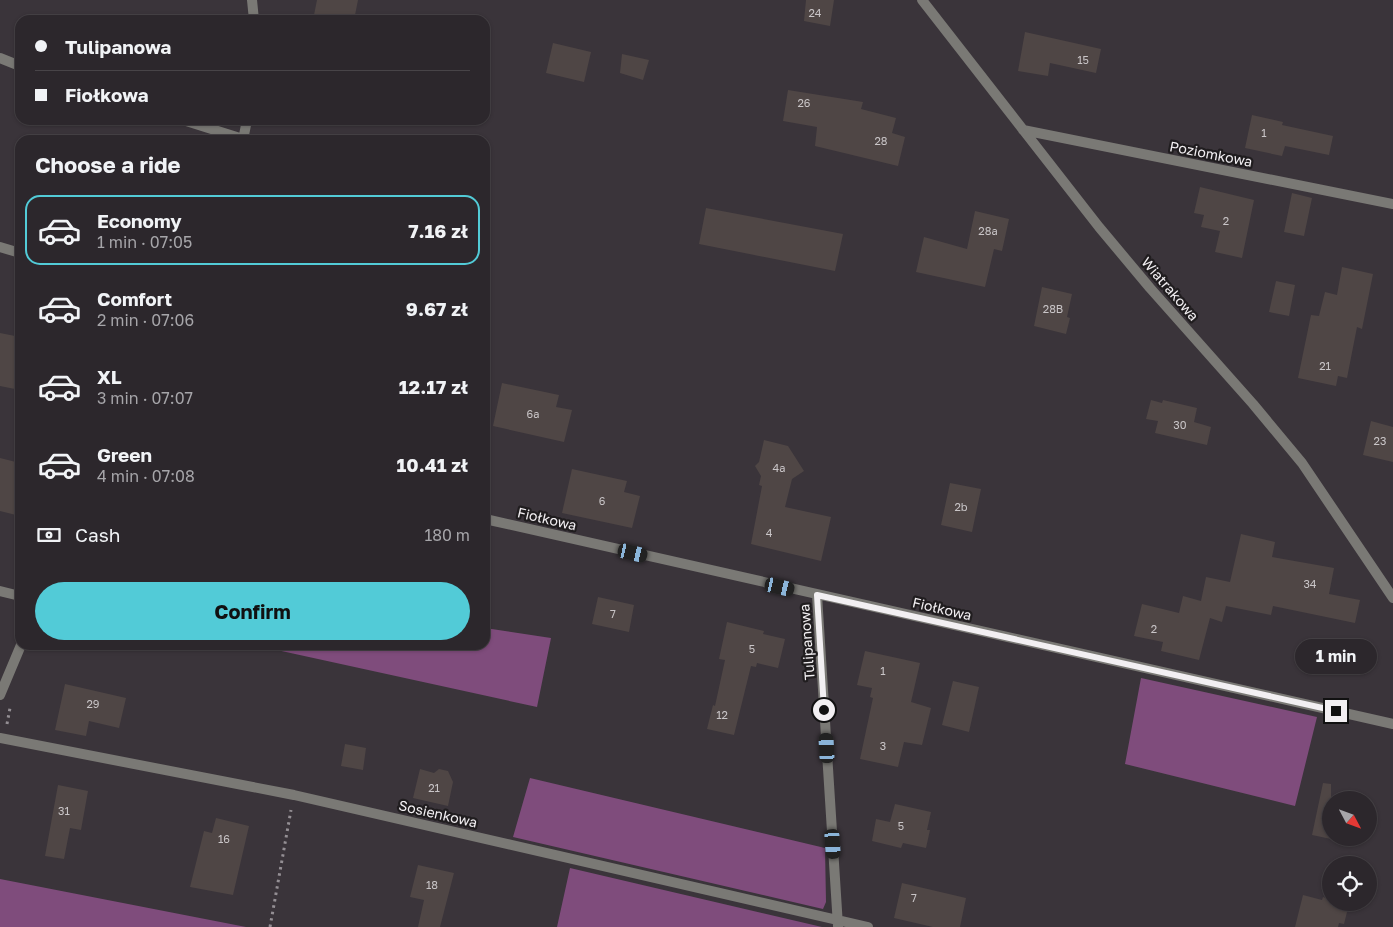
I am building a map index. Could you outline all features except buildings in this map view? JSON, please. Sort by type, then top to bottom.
[{"type":"street","points":[[252,0],[254,15]]},
{"type":"street","name":"Wiatrakowa","points":[[922,0],[1118,250],[1302,463],[1393,598]]},
{"type":"street","points":[[0,58],[15,64]]},
{"type":"street","points":[[198,125],[228,135]]},
{"type":"street","name":"Poziomkowa","points":[[1023,130],[1393,204]]},
{"type":"street","points":[[0,247],[15,252]]},
{"type":"street","name":"Fiołkowa","points":[[490,520],[1393,724]]},
{"type":"street","points":[[0,591],[15,595]]},
{"type":"street","name":"Tulipanowa","points":[[817,595],[838,924]]},
{"type":"street","points":[[0,695],[19,650]]},
{"type":"street","name":"Sosienkowa","points":[[0,738],[294,795],[838,924],[868,927]]},
{"type":"path","points":[[270,927],[294,795]]},
{"type":"shaded area","points":[[490,629],[551,638],[537,707],[277,650],[490,650]]},
{"type":"shaded area","points":[[1141,678],[1317,717],[1295,806],[1125,764]]},
{"type":"shaded area","points":[[530,778],[825,848],[826,902],[823,909],[513,837]]},
{"type":"shaded area","points":[[570,868],[822,927],[557,927]]},
{"type":"shaded area","points":[[0,879],[246,927],[0,927]]},
{"type":"route","points":[[824,710],[817,595],[1336,711]]}]
